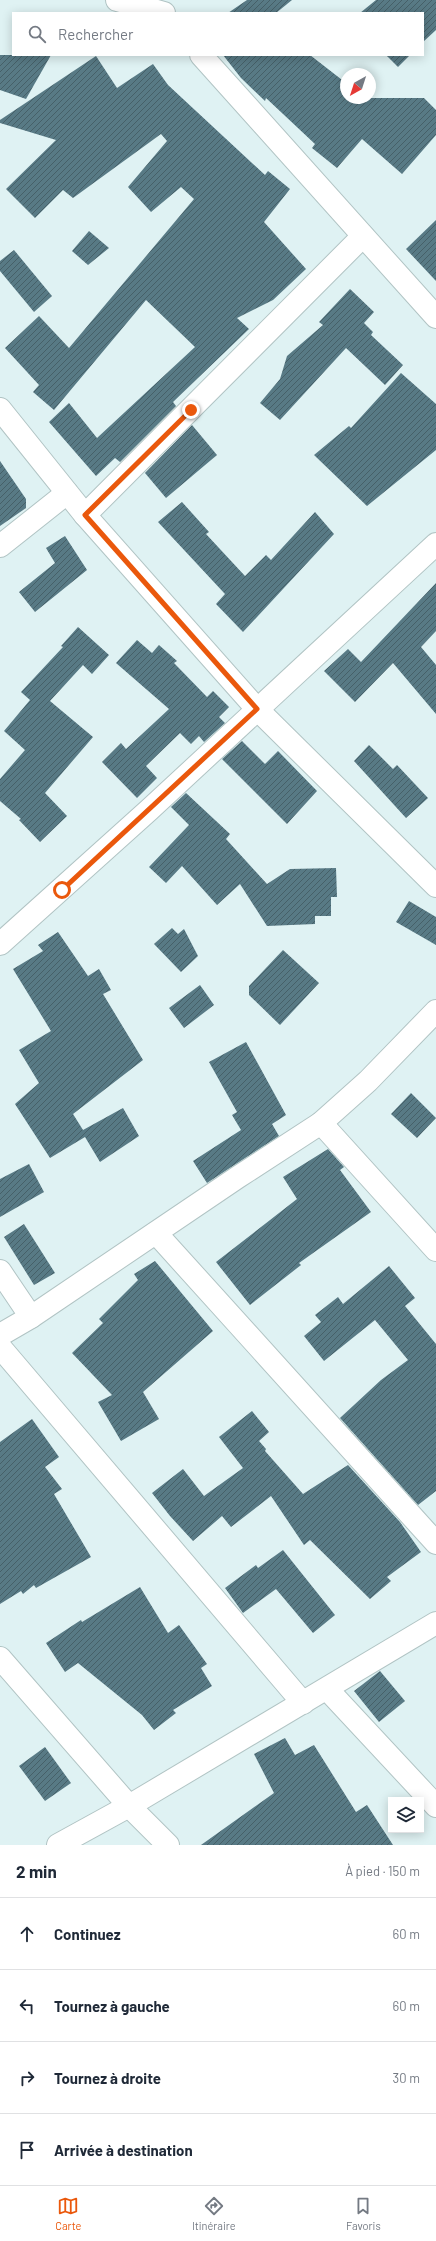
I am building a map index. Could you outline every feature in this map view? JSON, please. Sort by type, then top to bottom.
[{"type":"street","points":[[117,0],[167,8]]},
{"type":"street","points":[[202,56],[436,317]]},
{"type":"street","points":[[85,515],[363,236]]},
{"type":"street","points":[[0,409],[85,515],[257,709],[436,886]]},
{"type":"street","points":[[0,546],[67,493]]},
{"type":"street","points":[[0,944],[68,885],[436,544]]},
{"type":"street","points":[[0,1335],[31,1317],[238,1177],[321,1123],[368,1081],[436,1011]]},
{"type":"street","points":[[321,1123],[436,1250]]},
{"type":"street","points":[[156,1233],[436,1543]]},
{"type":"street","points":[[0,1271],[31,1317]]},
{"type":"street","points":[[0,1347],[303,1703]]},
{"type":"street","points":[[58,1845],[129,1806],[436,1623]]},
{"type":"street","points":[[0,1658],[129,1806],[168,1845]]},
{"type":"street","points":[[326,1689],[436,1806]]},
{"type":"building","points":[[247,0],[292,0],[277,12],[229,12]]},
{"type":"building","points":[[376,0],[436,0],[436,30],[424,41],[424,12],[361,12]]},
{"type":"building","points":[[0,55],[50,56],[26,99],[0,90]]},
{"type":"building","points":[[96,56],[117,88],[153,64],[168,85],[265,175],[268,171],[290,189],[264,222],[306,269],[273,300],[237,318],[249,329],[173,402],[176,406],[120,462],[115,458],[96,476],[49,422],[69,403],[97,438],[195,347],[146,300],[54,410],[33,392],[39,385],[5,348],[39,316],[69,348],[194,199],[181,187],[151,212],[128,187],[167,141],[161,134],[73,198],[63,190],[35,218],[6,189],[56,140],[0,123],[0,120]]},
{"type":"building","points":[[224,56],[311,56],[340,78],[340,104],[376,104],[376,98],[424,98],[436,110],[436,135],[402,174],[362,139],[337,168],[312,148],[315,144],[266,98],[265,101],[241,78]]},
{"type":"building","points":[[387,56],[409,56],[398,67]]},
{"type":"building","points":[[436,220],[436,281],[406,249]]},
{"type":"building","points":[[89,231],[109,248],[88,265],[72,251]]},
{"type":"building","points":[[14,250],[52,296],[34,312],[0,271],[0,261]]},
{"type":"building","points":[[350,289],[374,312],[364,323],[373,332],[371,335],[403,365],[385,385],[346,348],[280,420],[260,403],[280,379],[287,356],[323,325],[319,322]]},
{"type":"building","points":[[401,373],[436,404],[436,450],[367,506],[314,455],[349,426],[351,428]]},
{"type":"building","points":[[192,425],[217,455],[166,498],[145,473]]},
{"type":"building","points":[[0,461],[26,499],[26,508],[0,526]]},
{"type":"building","points":[[182,502],[209,532],[206,534],[245,576],[266,555],[271,560],[315,512],[334,534],[243,632],[216,604],[225,594],[158,522]]},
{"type":"building","points":[[65,536],[87,570],[35,612],[19,592],[55,563],[46,548]]},
{"type":"building","points":[[436,583],[436,631],[421,647],[436,665],[436,714],[393,663],[355,702],[324,671],[348,649],[361,662]]},
{"type":"building","points":[[78,627],[109,655],[92,674],[83,665],[50,701],[93,737],[45,793],[67,816],[40,842],[19,820],[21,819],[0,801],[0,779],[25,750],[4,731],[30,700],[21,692],[63,647],[61,646]]},
{"type":"building","points":[[137,640],[152,653],[159,645],[177,661],[174,663],[207,697],[213,691],[229,707],[219,717],[225,723],[204,742],[199,736],[191,744],[180,733],[146,766],[157,778],[137,798],[102,762],[121,743],[126,749],[169,709],[116,663]]},
{"type":"building","points":[[242,741],[265,764],[278,751],[317,791],[287,824],[222,759]]},
{"type":"building","points":[[369,745],[393,769],[397,765],[428,798],[406,818],[354,761]]},
{"type":"building","points":[[186,793],[230,834],[226,839],[267,884],[290,869],[336,868],[337,897],[331,897],[331,916],[315,916],[315,924],[267,926],[240,884],[217,905],[182,866],[166,883],[149,867],[189,825],[171,807]]},
{"type":"building","points":[[409,901],[436,917],[436,945],[396,922]]},
{"type":"building","points":[[172,928],[178,934],[184,929],[198,956],[181,972],[154,944]]},
{"type":"building","points":[[58,932],[88,976],[99,969],[111,990],[103,994],[143,1060],[73,1114],[83,1130],[123,1108],[139,1136],[100,1162],[85,1137],[50,1158],[15,1104],[39,1083],[19,1050],[51,1031],[13,969],[43,951],[38,945]]},
{"type":"building","points":[[283,950],[319,983],[280,1025],[249,995],[249,986]]},
{"type":"building","points":[[200,985],[214,1005],[184,1028],[169,1008]]},
{"type":"building","points":[[246,1042],[286,1115],[272,1124],[279,1136],[207,1183],[193,1161],[241,1130],[232,1115],[237,1112],[209,1062]]},
{"type":"building","points":[[411,1093],[436,1118],[417,1138],[391,1114]]},
{"type":"building","points":[[328,1149],[344,1167],[340,1170],[371,1212],[299,1263],[301,1265],[250,1305],[216,1262],[297,1199],[283,1177]]},
{"type":"building","points":[[29,1164],[44,1192],[0,1217],[0,1179]]},
{"type":"building","points":[[24,1224],[55,1273],[34,1285],[4,1237]]},
{"type":"building","points":[[155,1261],[213,1331],[143,1392],[159,1419],[121,1441],[98,1402],[112,1395],[72,1353],[103,1323],[99,1319],[138,1280],[134,1274]]},
{"type":"building","points":[[389,1266],[415,1298],[405,1306],[436,1344],[436,1491],[418,1505],[340,1418],[381,1380],[408,1360],[375,1320],[324,1361],[304,1336],[321,1322],[315,1315],[338,1297],[343,1304]]},
{"type":"building","points":[[252,1411],[269,1432],[259,1441],[266,1449],[265,1451],[303,1494],[348,1465],[400,1522],[421,1552],[387,1577],[391,1581],[370,1599],[310,1540],[304,1545],[271,1496],[231,1527],[222,1516],[193,1541],[170,1516],[152,1493],[183,1469],[204,1496],[243,1468],[219,1437]]},
{"type":"building","points":[[32,1419],[59,1457],[45,1467],[62,1489],[54,1494],[91,1557],[36,1588],[34,1585],[23,1594],[21,1591],[0,1604],[0,1442]]},
{"type":"building","points":[[283,1550],[335,1615],[313,1633],[276,1589],[243,1613],[225,1588],[256,1565],[258,1568]]},
{"type":"building","points":[[140,1587],[168,1633],[179,1625],[207,1664],[201,1668],[212,1686],[173,1710],[176,1713],[154,1730],[142,1715],[78,1663],[65,1672],[46,1643],[81,1620],[82,1622]]},
{"type":"building","points":[[380,1671],[405,1701],[379,1722],[354,1691]]},
{"type":"building","points":[[285,1738],[295,1755],[314,1745],[356,1812],[367,1805],[393,1845],[201,1845],[274,1793],[254,1754]]},
{"type":"building","points":[[45,1747],[71,1783],[45,1801],[19,1766]]},
{"type":"route","points":[[62,890],[257,709],[85,515],[191,410]]}]
